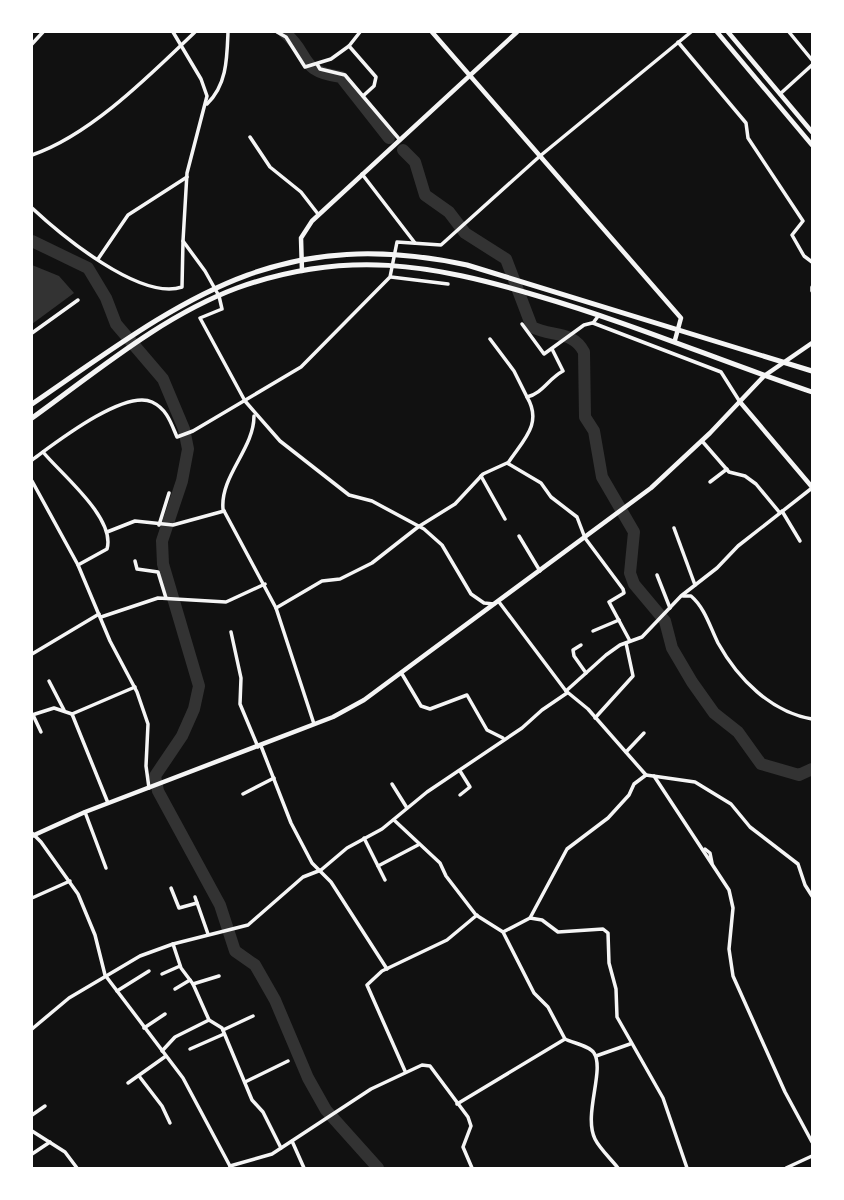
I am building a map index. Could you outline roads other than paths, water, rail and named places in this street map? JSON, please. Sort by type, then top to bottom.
[{"type":"highway","points":[[32,404],[134,334],[212,289],[239,276],[300,258],[339,254],[393,254],[440,259],[505,275],[813,371]]},
{"type":"highway","points":[[32,418],[173,320],[219,296],[260,281],[302,271],[345,266],[436,268],[507,286],[600,314],[813,392]]},
{"type":"main road","points":[[432,32],[681,318],[675,340]]},
{"type":"main road","points":[[302,271],[300,258],[304,230],[318,214],[517,32]]},
{"type":"main road","points":[[717,32],[813,145]]},
{"type":"main road","points":[[728,32],[813,132]]},
{"type":"main road","points":[[33,835],[348,709],[402,674],[619,512],[702,441],[764,376],[813,343]]},
{"type":"main road","points":[[740,402],[813,488]]},
{"type":"street","points":[[32,44],[43,32]]},
{"type":"street","points":[[32,208],[98,259],[142,284],[178,289],[183,283],[187,177],[206,106],[205,86],[173,32]]},
{"type":"street","points":[[32,155],[86,127],[195,32]]},
{"type":"street","points":[[206,106],[216,96],[222,81],[228,32]]},
{"type":"street","points":[[277,32],[286,37],[307,67],[331,59],[349,46],[360,32]]},
{"type":"street","points":[[32,460],[75,426],[129,402],[141,400],[158,406],[168,416],[177,437],[180,436],[301,367],[390,277],[397,242],[441,245],[540,156],[691,32]]},
{"type":"street","points":[[780,93],[813,63],[789,32]]},
{"type":"street","points":[[678,42],[746,123],[748,138],[803,221],[792,235],[804,256],[813,262]]},
{"type":"street","points":[[349,46],[376,77],[374,86],[363,96]]},
{"type":"street","points":[[315,64],[320,69],[345,75],[400,140]]},
{"type":"street","points":[[250,137],[270,167],[301,192],[318,214]]},
{"type":"street","points":[[362,174],[415,243]]},
{"type":"street","points":[[98,259],[128,215],[187,177]]},
{"type":"street","points":[[183,241],[205,271],[212,289],[219,296],[222,309],[200,318],[254,415],[311,467],[349,495],[372,501],[424,529],[442,545],[471,594],[484,603],[497,603],[566,692],[595,718],[646,775],[695,782],[731,804],[750,827],[798,864],[813,896]]},
{"type":"street","points":[[390,277],[448,284]]},
{"type":"street","points":[[32,333],[78,300]]},
{"type":"street","points":[[593,323],[600,314]]},
{"type":"street","points":[[522,324],[544,354],[575,334],[583,325],[593,323],[721,372],[740,402]]},
{"type":"street","points":[[276,608],[322,581],[340,579],[362,569],[418,527],[455,504],[481,476],[508,463],[531,430],[534,409],[514,371],[490,339]]},
{"type":"street","points":[[527,397],[538,393],[548,379],[563,371],[552,349]]},
{"type":"street","points":[[254,415],[246,446],[224,494],[224,511],[276,608],[314,724]]},
{"type":"street","points":[[702,441],[727,469],[736,475],[745,475],[756,484],[781,512],[800,541]]},
{"type":"street","points":[[43,452],[85,495],[107,532],[107,549],[78,565]]},
{"type":"street","points":[[508,463],[541,483],[551,497],[577,517],[585,538],[623,589],[624,593],[609,603],[628,642],[633,676],[595,718]]},
{"type":"street","points":[[710,482],[727,469]]},
{"type":"street","points":[[481,476],[505,519]]},
{"type":"street","points":[[32,481],[78,565],[135,687],[148,724],[146,766],[149,788]]},
{"type":"street","points":[[32,1028],[105,975],[173,944],[248,925],[303,877],[321,870],[394,820],[566,692],[586,673],[628,642],[642,637],[681,596],[813,488]]},
{"type":"street","points":[[159,525],[169,493]]},
{"type":"street","points":[[107,532],[135,521],[170,525],[224,511]]},
{"type":"street","points":[[674,528],[695,584]]},
{"type":"street","points":[[519,536],[540,571]]},
{"type":"street","points":[[135,561],[137,569],[158,572],[166,598]]},
{"type":"street","points":[[657,575],[670,608]]},
{"type":"street","points":[[32,654],[100,615],[142,602],[166,598],[226,601],[265,584]]},
{"type":"street","points":[[681,596],[694,599],[721,647],[763,699],[800,717],[813,719]]},
{"type":"street","points":[[593,631],[619,620]]},
{"type":"street","points":[[231,632],[241,678],[240,704],[274,778],[291,823],[312,863],[321,870],[363,928],[387,969]]},
{"type":"street","points":[[581,645],[573,650],[574,656],[586,673]]},
{"type":"street","points":[[402,674],[421,706],[430,709],[467,695],[487,730],[505,738]]},
{"type":"street","points":[[49,681],[64,712]]},
{"type":"street","points":[[41,732],[32,715],[50,708],[72,714],[135,687]]},
{"type":"street","points":[[72,714],[108,803]]},
{"type":"street","points":[[626,752],[644,733]]},
{"type":"street","points":[[460,771],[470,787],[460,795]]},
{"type":"street","points":[[530,918],[566,849],[608,818],[629,795],[634,784],[646,775]]},
{"type":"street","points":[[654,776],[729,890],[729,949],[733,976],[785,1093],[813,1142]]},
{"type":"street","points":[[243,794],[274,778]]},
{"type":"street","points":[[392,783],[407,808]]},
{"type":"street","points":[[248,784],[251,790]]},
{"type":"street","points":[[85,812],[106,868]]},
{"type":"street","points":[[394,820],[440,863],[446,876],[477,915],[503,932],[534,993],[548,1007],[565,1040],[592,1050],[596,1056],[595,1085],[591,1096],[593,1135],[618,1168]]},
{"type":"street","points":[[33,835],[70,881],[95,935],[105,975],[183,1077],[230,1167],[265,1157],[405,1071],[430,1066],[468,1116],[471,1126],[463,1147],[472,1168]]},
{"type":"street","points":[[365,838],[385,880]]},
{"type":"street","points":[[378,866],[418,845]]},
{"type":"street","points":[[32,898],[70,881]]},
{"type":"street","points":[[171,888],[179,908],[197,903]]},
{"type":"street","points":[[195,897],[208,934]]},
{"type":"street","points":[[405,1071],[367,985],[387,969],[447,940],[477,915]]},
{"type":"street","points":[[503,932],[530,918],[542,919],[558,932],[603,929],[608,933],[609,963],[616,989],[615,1014],[663,1098],[687,1168]]},
{"type":"street","points":[[173,944],[180,966],[191,982],[209,1020],[223,1032],[245,1082],[281,1147]]},
{"type":"street","points":[[162,974],[180,966]]},
{"type":"street","points":[[117,991],[149,971]]},
{"type":"street","points":[[175,989],[191,982],[219,976]]},
{"type":"street","points":[[144,1028],[165,1014]]},
{"type":"street","points":[[190,1049],[253,1016]]},
{"type":"street","points":[[128,1083],[164,1054],[175,1037],[209,1020]]},
{"type":"street","points":[[457,1104],[565,1040]]},
{"type":"street","points":[[596,1056],[631,1044]]},
{"type":"street","points":[[245,1082],[288,1061]]},
{"type":"street","points":[[139,1076],[162,1107],[170,1123]]},
{"type":"street","points":[[32,1115],[45,1106]]},
{"type":"street","points":[[32,1130],[65,1152],[77,1168]]},
{"type":"street","points":[[292,1141],[304,1168]]},
{"type":"street","points":[[32,1154],[50,1142]]},
{"type":"street","points":[[786,1168],[813,1156]]},
{"type":"waterway","points":[[284,32],[317,71],[341,77],[389,138]]},
{"type":"waterway","points":[[403,150],[415,162],[425,195],[449,212],[465,233],[506,259],[532,327],[568,337],[584,352],[585,417],[594,431],[602,477],[634,532],[630,573],[634,584],[665,621],[672,648],[692,682],[714,713],[738,732],[761,764],[799,775],[812,769]]},
{"type":"waterway","points":[[32,241],[88,268],[106,298],[116,324],[163,379],[184,429],[188,449],[182,481],[162,541],[163,564],[199,686],[194,709],[182,736],[155,776],[158,791],[220,905],[235,951],[255,965],[275,1000],[308,1078],[326,1110],[378,1168]]}]
